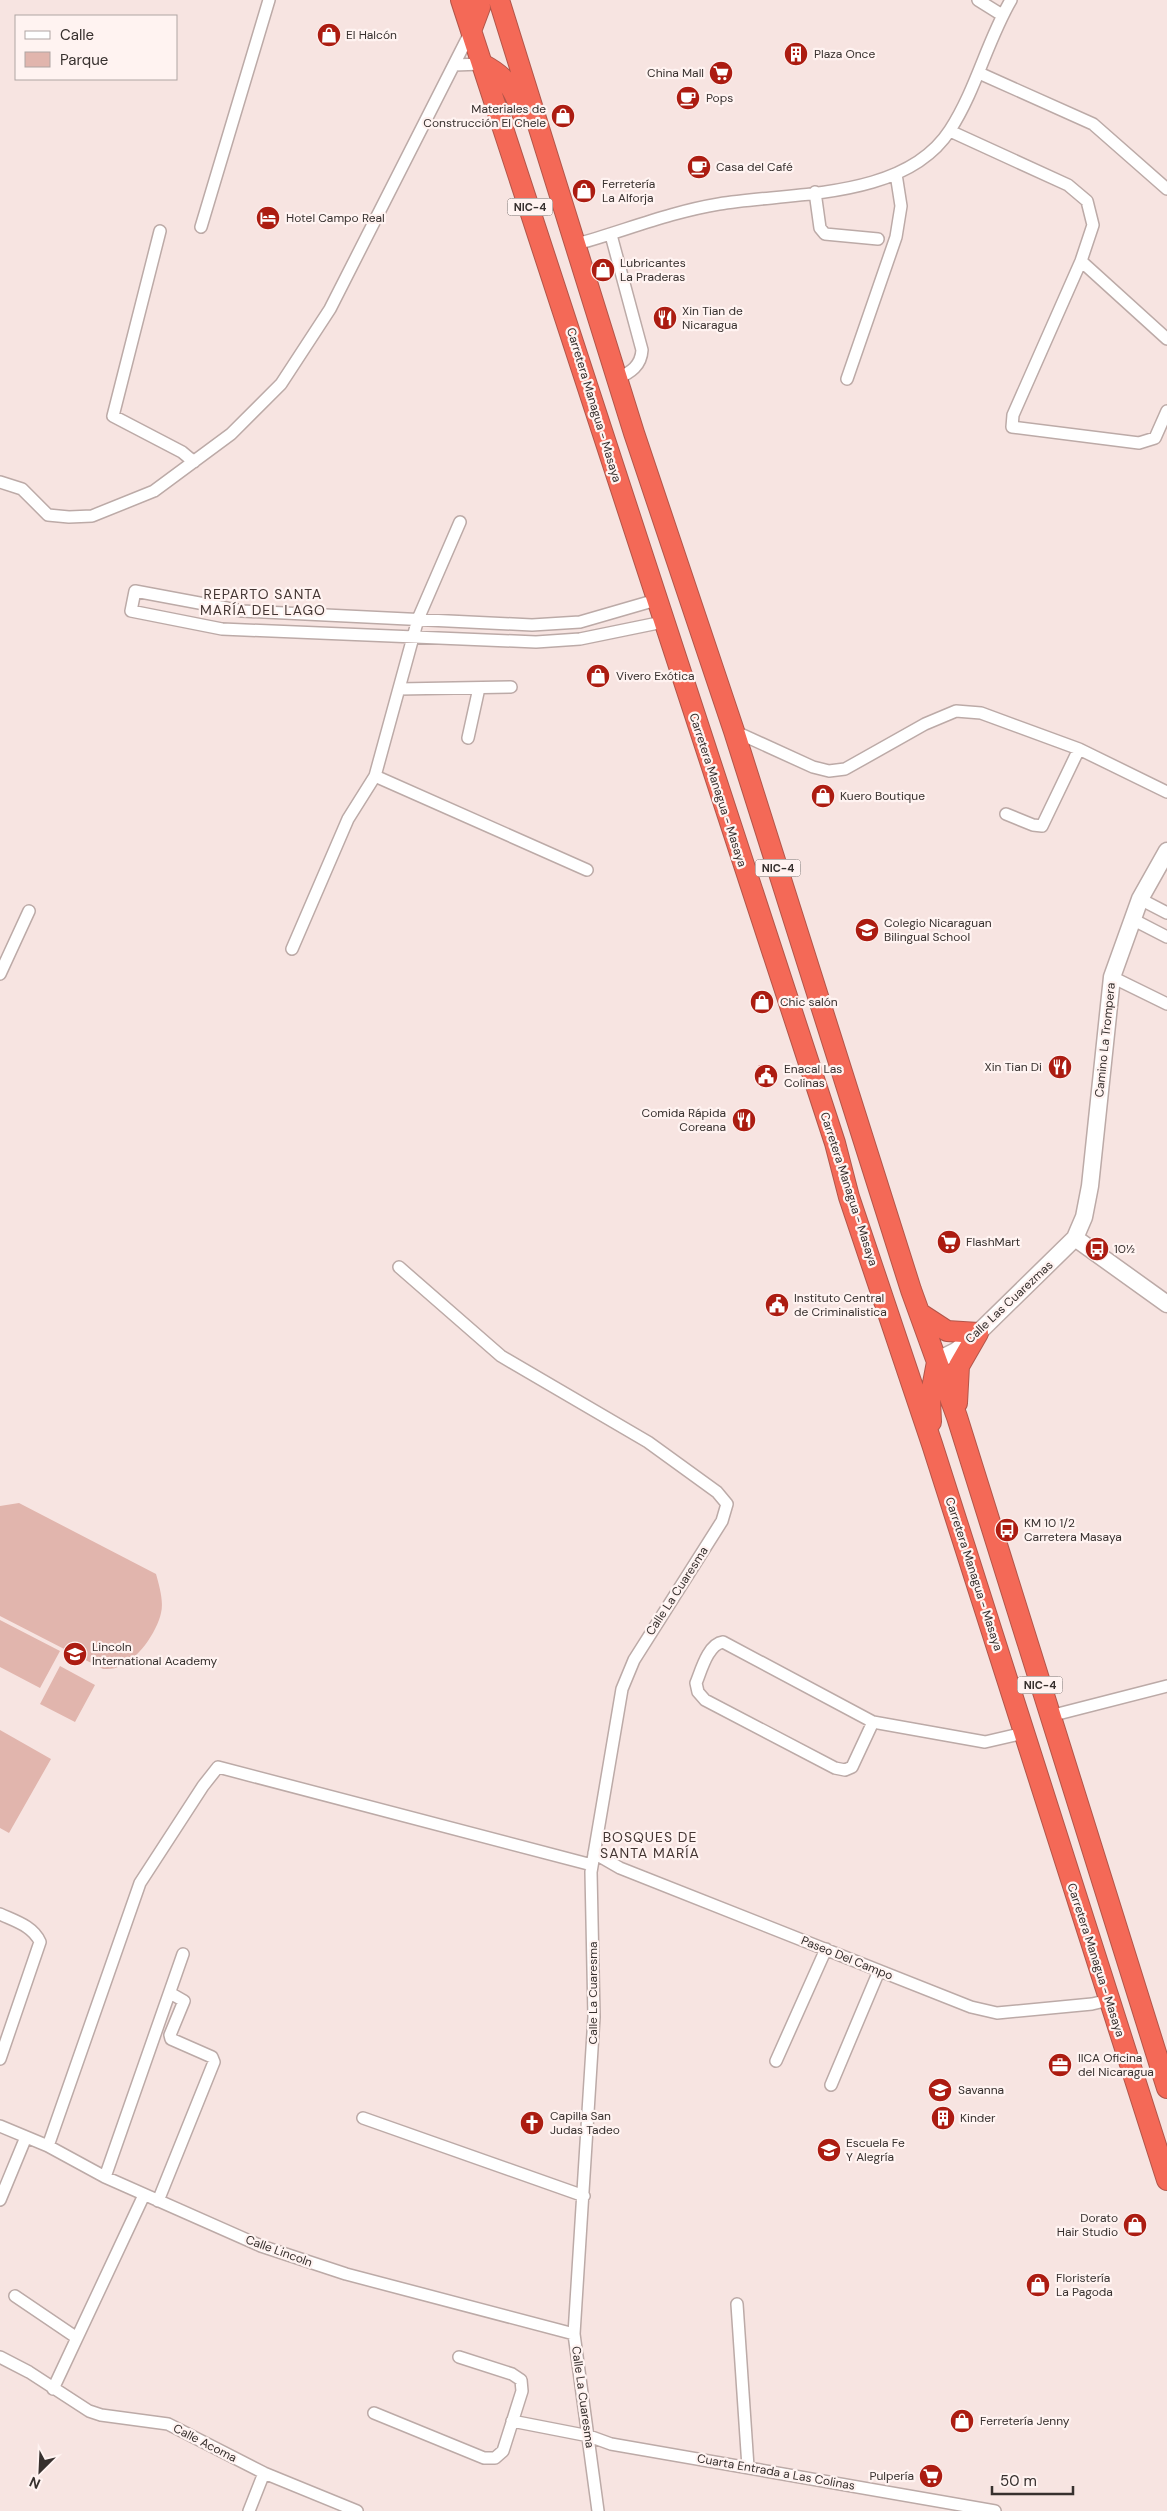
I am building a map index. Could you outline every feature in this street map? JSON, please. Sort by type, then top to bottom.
[{"type":"highway","name":"Carretera Managua - Masaya","points":[[461,0],[578,350],[593,406],[663,622],[835,1143],[849,1197],[932,1444],[1167,2180]]},
{"type":"highway","points":[[471,31],[480,7],[479,0]]},
{"type":"highway","name":"NIC-4","points":[[499,0],[617,379],[734,731],[920,1314],[957,1417],[1167,2088]]},
{"type":"highway","points":[[482,64],[501,75],[516,94],[553,204],[575,240]]},
{"type":"highway","points":[[578,350],[587,356],[602,372],[617,379],[603,390],[593,406]]},
{"type":"highway","points":[[849,1197],[860,1207],[896,1318],[911,1340],[938,1360],[930,1399],[932,1444]]},
{"type":"highway","points":[[920,1314],[948,1331],[978,1333],[959,1366],[956,1390],[957,1417]]},
{"type":"highway","points":[[1117,2024],[1128,2029],[1134,2028],[1142,2011]]},
{"type":"highway","points":[[1128,2060],[1132,2047],[1137,2043],[1144,2043],[1157,2054]]},
{"type":"street","points":[[200,228],[270,0]]},
{"type":"street","points":[[978,0],[1002,15]]},
{"type":"street","points":[[575,240],[611,235],[652,221],[719,204],[851,187],[896,174],[914,165],[930,152],[950,131],[979,72],[1002,15],[1011,0]]},
{"type":"street","points":[[0,482],[22,489],[48,515],[69,517],[92,516],[154,491],[231,434],[281,384],[324,317],[471,31]]},
{"type":"street","points":[[454,65],[482,64]]},
{"type":"street","points":[[979,72],[1093,124],[1167,189]]},
{"type":"street","points":[[950,131],[1068,185],[1087,201],[1093,226],[1080,261],[1013,415],[1012,427],[1139,443],[1155,438],[1167,410]]},
{"type":"street","points":[[847,379],[896,237],[900,206],[896,174]]},
{"type":"street","points":[[815,192],[820,228],[825,234],[878,238]]},
{"type":"street","points":[[160,231],[113,416],[182,452],[194,462]]},
{"type":"street","points":[[611,235],[642,350],[642,360],[637,367],[617,379]]},
{"type":"street","points":[[1080,261],[1167,339]]},
{"type":"street","points":[[292,949],[348,819],[375,776],[418,619],[460,522]]},
{"type":"street","points":[[656,600],[580,622],[532,625],[242,611],[135,591],[131,611],[222,629],[536,642],[580,639],[663,622]]},
{"type":"street","points":[[399,689],[511,687]]},
{"type":"street","points":[[468,738],[479,688]]},
{"type":"street","points":[[734,731],[813,767],[829,771],[845,769],[925,724],[956,711],[981,713],[1079,749],[1167,792]]},
{"type":"street","points":[[1006,814],[1033,825],[1042,826],[1079,749]]},
{"type":"street","points":[[375,776],[587,870]]},
{"type":"street","name":"Camino La Trompera","points":[[1075,1238],[1084,1217],[1090,1186],[1112,978],[1140,899],[1167,851]]},
{"type":"street","points":[[1140,899],[1167,914]]},
{"type":"street","points":[[0,974],[29,911]]},
{"type":"street","points":[[1132,919],[1167,937]]},
{"type":"street","points":[[1112,978],[1167,1004]]},
{"type":"street","points":[[1075,1238],[1167,1304]]},
{"type":"street","name":"Calle Las Cuarezmas","points":[[938,1360],[956,1351],[978,1333],[1075,1238]]},
{"type":"street","name":"Calle La Cuaresma","points":[[399,1267],[501,1356],[648,1442],[718,1492],[727,1504],[722,1521],[634,1660],[622,1689],[593,1859],[594,2017],[574,2334],[598,2511]]},
{"type":"street","points":[[873,1722],[852,1766],[845,1770],[835,1768],[705,1700],[698,1692],[696,1683],[712,1648],[717,1643],[723,1642],[873,1722],[985,1742],[1024,1733]]},
{"type":"street","points":[[1050,1716],[1167,1686]]},
{"type":"street","name":"Paseo Del Campo","points":[[48,2146],[140,1883],[203,1786],[218,1767],[593,1859],[971,2007],[997,2013],[1092,2004],[1110,2000]]},
{"type":"street","points":[[0,1914],[30,1928],[37,1935],[40,1942],[0,2059]]},
{"type":"street","points":[[776,2062],[826,1949]]},
{"type":"street","points":[[105,2177],[183,1954]]},
{"type":"street","points":[[831,2085],[879,1971]]},
{"type":"street","points":[[158,2201],[214,2062],[212,2057],[171,2038],[170,2035],[184,2001],[170,1993]]},
{"type":"street","points":[[363,2118],[584,2196]]},
{"type":"street","name":"Calle Lincoln","points":[[0,2126],[48,2146],[105,2177],[144,2195],[261,2246],[346,2274],[574,2334]]},
{"type":"street","points":[[0,2200],[26,2137]]},
{"type":"street","points":[[53,2389],[144,2195]]},
{"type":"street","points":[[15,2296],[77,2338]]},
{"type":"street","points":[[737,2304],[748,2467]]},
{"type":"street","points":[[374,2413],[484,2458],[495,2458],[503,2451],[522,2391],[520,2380],[512,2374],[459,2356]]},
{"type":"street","name":"Calle Acoma","points":[[0,2357],[89,2412],[168,2424],[264,2474],[357,2511]]},
{"type":"street","name":"Cuarta Entrada a Las Colinas","points":[[512,2421],[589,2436],[611,2444],[995,2511]]},
{"type":"street","points":[[249,2511],[264,2474]]},
{"type":"green space","points":[[19,1503],[156,1574],[162,1603],[159,1621],[145,1645],[125,1664],[115,1668],[103,1669],[0,1616],[0,1506]]},
{"type":"green space","points":[[0,1620],[60,1651],[40,1688],[0,1667]]},
{"type":"green space","points":[[60,1666],[95,1685],[75,1722],[40,1704]]},
{"type":"green space","points":[[0,1730],[51,1759],[9,1833],[0,1828]]},
{"type":"place","name":"El Halcón","points":[[329,35]]},
{"type":"place","name":"Plaza Once","points":[[796,54]]},
{"type":"place","name":"China Mall","points":[[721,73]]},
{"type":"place","name":"Pops","points":[[688,98]]},
{"type":"place","name":"Materiales de Construcción El Chele","points":[[563,116]]},
{"type":"place","name":"Casa del Café","points":[[699,167]]},
{"type":"place","name":"Ferretería La Alforja","points":[[584,191]]},
{"type":"place","name":"Hotel Campo Real","points":[[268,218]]},
{"type":"place","name":"Lubricantes La Praderas","points":[[603,270]]},
{"type":"place","name":"Xin Tian de Nicaragua","points":[[665,318]]},
{"type":"place","name":"Vivero Exótica","points":[[598,676]]},
{"type":"place","name":"Kuero Boutique","points":[[823,796]]},
{"type":"place","name":"Colegio Nicaraguan Bilingual School","points":[[867,930]]},
{"type":"place","name":"Chic salón","points":[[762,1002]]},
{"type":"place","name":"Xin Tian Di","points":[[1060,1067]]},
{"type":"place","name":"Enacal Las Colinas","points":[[766,1076]]},
{"type":"place","name":"Comida Rápida Coreana","points":[[744,1120]]},
{"type":"place","name":"FlashMart","points":[[949,1242]]},
{"type":"place","name":"10½","points":[[1097,1249]]},
{"type":"place","name":"Instituto Central de Criminalistica","points":[[777,1305]]},
{"type":"place","name":"KM 10 1/2 Carretera Masaya","points":[[1007,1530]]},
{"type":"place","name":"Lincoln International Academy","points":[[75,1654]]},
{"type":"place","name":"IICA Oficina del Nicaragua","points":[[1060,2065]]},
{"type":"place","name":"Savanna","points":[[940,2090]]},
{"type":"place","name":"Kinder","points":[[943,2118]]},
{"type":"place","name":"Capilla San Judas Tadeo","points":[[532,2123]]},
{"type":"place","name":"Escuela Fe Y Alegría","points":[[829,2150]]},
{"type":"place","name":"Dorato Hair Studio","points":[[1135,2225]]},
{"type":"place","name":"Floristería La Pagoda","points":[[1038,2285]]},
{"type":"place","name":"Ferretería Jenny","points":[[962,2421]]},
{"type":"place","name":"Pulpería","points":[[931,2476]]},
{"type":"district","name":"REPARTO SANTA MARÍA DEL LAGO","points":[[263,602]]},
{"type":"district","name":"BOSQUES DE SANTA MARÍA","points":[[650,1845]]}]
